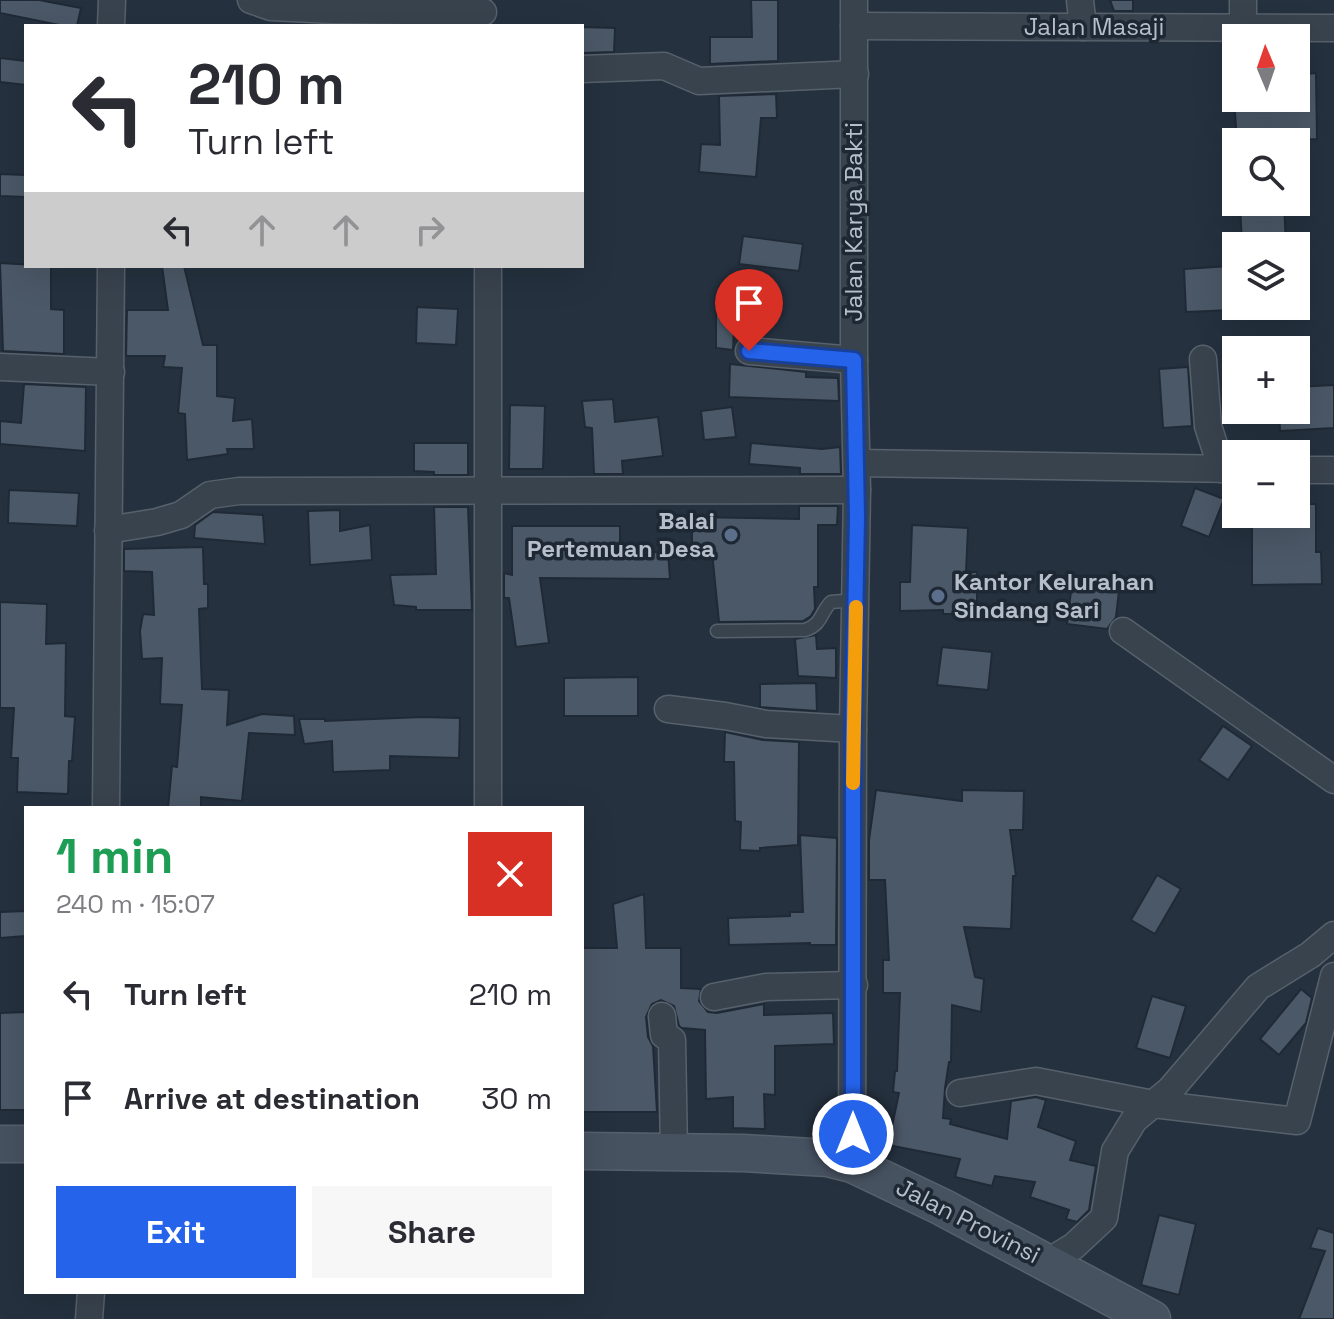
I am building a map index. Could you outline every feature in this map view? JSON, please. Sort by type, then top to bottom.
[{"type":"main road","points":[[0,1144],[24,1144]]},
{"type":"main road","name":"Jalan Provinsi","points":[[584,1151],[806,1157],[852,1164],[1048,1262],[1152,1319]]},
{"type":"street","points":[[111,24],[112,0]]},
{"type":"street","points":[[251,0],[271,7],[483,13]]},
{"type":"street","name":"Jalan Karya Bakti","points":[[852,1164],[857,490],[854,0]]},
{"type":"street","points":[[1080,0],[1083,27]]},
{"type":"street","points":[[1243,0],[1243,24]]},
{"type":"street","name":"Jalan Masaji","points":[[854,26],[1222,28]]},
{"type":"street","name":"Jalan Masaji","points":[[1310,28],[1334,28]]},
{"type":"street","points":[[584,69],[664,66],[699,81],[855,74]]},
{"type":"street","points":[[106,806],[111,268]]},
{"type":"street","points":[[488,268],[488,806]]},
{"type":"street","points":[[749,351],[854,360]]},
{"type":"street","points":[[1203,359],[1208,426],[1222,455]]},
{"type":"street","points":[[0,367],[111,372]]},
{"type":"street","points":[[857,463],[1222,469]]},
{"type":"street","points":[[1310,470],[1334,470]]},
{"type":"street","points":[[108,530],[181,515],[210,495],[239,491],[857,490]]},
{"type":"street","points":[[1123,631],[1334,780]]},
{"type":"street","points":[[668,709],[766,724],[853,729]]},
{"type":"street","points":[[1048,1262],[1074,1246],[1104,1218],[1115,1151],[1134,1120],[1171,1089],[1258,987],[1310,955],[1334,935]]},
{"type":"street","points":[[960,1093],[1036,1081],[1153,1104],[1297,1121],[1334,976]]},
{"type":"street","points":[[714,997],[766,987],[854,985]]},
{"type":"street","points":[[662,1016],[664,1035],[672,1040],[674,1152]]},
{"type":"street","points":[[89,1319],[91,1294]]},
{"type":"lane","points":[[717,631],[805,630],[820,622],[831,602],[856,600]]},
{"type":"building","points":[[0,0],[39,0],[81,8],[77,24],[54,24],[0,13]]},
{"type":"building","points":[[751,0],[778,0],[778,61],[710,64],[710,37],[752,37]]},
{"type":"building","points":[[1110,0],[1133,0],[1133,11],[1114,11]]},
{"type":"building","points":[[584,27],[615,28],[614,52],[584,53]]},
{"type":"building","points":[[0,58],[24,61],[24,85],[0,82]]},
{"type":"building","points":[[1316,73],[1317,139],[1310,139],[1310,128],[1236,128],[1235,112],[1310,112],[1310,74]]},
{"type":"building","points":[[776,94],[777,118],[761,118],[756,177],[699,172],[701,144],[720,145],[719,96]]},
{"type":"building","points":[[0,174],[24,175],[24,197],[0,196]]},
{"type":"building","points":[[1241,216],[1285,216],[1285,232],[1241,232]]},
{"type":"building","points":[[743,236],[803,244],[799,271],[739,264]]},
{"type":"building","points":[[0,263],[24,264],[24,268],[51,268],[51,309],[64,310],[64,354],[3,351]]},
{"type":"building","points":[[1222,267],[1222,310],[1186,312],[1184,269]]},
{"type":"building","points":[[162,268],[184,268],[203,345],[217,345],[217,396],[235,398],[233,421],[252,419],[254,449],[227,449],[228,454],[187,460],[185,414],[178,413],[182,368],[163,367],[165,356],[126,356],[127,310],[168,310]]},
{"type":"building","points":[[716,304],[735,305],[733,350],[716,348]]},
{"type":"building","points":[[417,307],[458,309],[456,345],[416,343]]},
{"type":"building","points":[[730,364],[806,372],[806,377],[838,378],[839,401],[729,397]]},
{"type":"building","points":[[1188,367],[1192,426],[1163,428],[1159,369]]},
{"type":"building","points":[[24,384],[86,387],[85,451],[0,444],[0,421],[21,423]]},
{"type":"building","points":[[1334,385],[1334,428],[1280,431],[1280,424],[1310,424],[1310,386]]},
{"type":"building","points":[[613,399],[615,422],[658,417],[663,456],[622,461],[623,474],[594,474],[592,428],[585,427],[582,401]]},
{"type":"building","points":[[510,405],[545,406],[543,469],[509,469]]},
{"type":"building","points":[[732,407],[736,437],[704,440],[701,411]]},
{"type":"building","points":[[414,443],[468,443],[468,475],[434,475],[434,472],[414,471]]},
{"type":"building","points":[[751,443],[822,449],[840,447],[841,474],[800,474],[800,468],[749,464]]},
{"type":"building","points":[[1195,488],[1222,498],[1209,537],[1181,526]]},
{"type":"building","points":[[9,490],[79,493],[77,526],[8,523]]},
{"type":"building","points":[[1310,504],[1316,504],[1316,552],[1321,552],[1322,584],[1252,585],[1252,528],[1310,528]]},
{"type":"building","points":[[799,506],[838,506],[837,525],[818,525],[818,587],[814,587],[815,609],[811,616],[803,621],[719,622],[712,552],[692,552],[692,517],[799,519]]},
{"type":"building","points":[[434,507],[468,507],[472,610],[416,610],[416,607],[394,605],[390,575],[436,574]]},
{"type":"building","points":[[340,510],[340,531],[370,525],[372,560],[310,565],[308,511]]},
{"type":"building","points":[[213,512],[263,515],[265,544],[194,538],[195,525]]},
{"type":"building","points":[[912,525],[968,528],[966,572],[977,572],[977,614],[943,614],[943,610],[900,611],[900,582],[910,582]]},
{"type":"building","points":[[512,526],[620,526],[620,553],[668,552],[670,579],[540,578],[549,643],[516,647],[509,598],[504,598],[504,573],[512,575]]},
{"type":"building","points":[[203,547],[208,608],[199,609],[202,689],[229,690],[227,725],[262,714],[294,716],[295,735],[249,733],[242,801],[201,797],[201,806],[168,806],[172,766],[177,767],[182,705],[160,704],[162,658],[142,659],[140,631],[143,614],[154,615],[152,572],[124,571],[124,549]]},
{"type":"building","points":[[1072,583],[1119,590],[1116,617],[1107,629],[1067,624]]},
{"type":"building","points":[[0,602],[47,604],[46,644],[66,643],[65,716],[75,717],[68,794],[17,792],[18,758],[11,758],[14,708],[0,708]]},
{"type":"building","points":[[816,635],[817,649],[836,648],[836,678],[798,676],[795,639]]},
{"type":"building","points":[[942,647],[992,652],[988,690],[937,685]]},
{"type":"building","points":[[638,677],[638,716],[564,716],[564,678]]},
{"type":"building","points":[[816,683],[817,711],[760,707],[760,684]]},
{"type":"building","points":[[460,718],[459,758],[390,756],[390,770],[333,772],[332,741],[304,744],[299,719],[325,721]]},
{"type":"building","points":[[1223,726],[1252,746],[1228,780],[1199,760]]},
{"type":"building","points":[[725,732],[763,740],[799,742],[798,845],[760,848],[760,851],[740,850],[741,822],[735,821],[734,762],[724,762]]},
{"type":"building","points":[[876,790],[962,801],[962,790],[1024,791],[1023,830],[1010,830],[1016,876],[1013,876],[1011,929],[964,927],[975,977],[984,979],[981,1012],[952,1005],[951,1062],[943,1118],[951,1119],[950,1124],[1007,1139],[1011,1101],[1036,1097],[1046,1100],[1038,1127],[1076,1141],[1070,1160],[1096,1166],[1089,1210],[1077,1222],[1066,1219],[1069,1210],[1030,1197],[1035,1182],[995,1176],[992,1186],[955,1177],[960,1159],[888,1145],[899,1093],[893,1092],[897,1071],[900,993],[883,993],[883,960],[889,960],[885,880],[869,880],[869,840]]},
{"type":"building","points":[[800,835],[837,838],[836,945],[729,945],[728,918],[790,916],[790,912],[803,912]]},
{"type":"building","points":[[1157,875],[1181,889],[1155,934],[1131,920]]},
{"type":"building","points":[[644,894],[646,948],[681,948],[681,988],[701,989],[699,1001],[708,1012],[764,1004],[764,1015],[833,1013],[834,1044],[775,1046],[775,1095],[764,1094],[765,1129],[733,1128],[733,1097],[706,1099],[705,1030],[679,1026],[674,1006],[661,1000],[652,1004],[646,1017],[648,1037],[653,1046],[657,1112],[584,1112],[584,948],[617,948],[613,904]]},
{"type":"building","points":[[24,911],[24,936],[0,938],[0,912]]},
{"type":"building","points":[[1301,989],[1312,998],[1306,1023],[1279,1055],[1260,1039]]},
{"type":"building","points":[[1152,996],[1186,1006],[1170,1058],[1136,1048]]},
{"type":"building","points":[[24,1012],[24,1110],[0,1110],[0,1013]]},
{"type":"building","points":[[1159,1215],[1196,1224],[1179,1295],[1141,1285]]},
{"type":"building","points":[[1318,1228],[1334,1233],[1334,1319],[1299,1319],[1325,1251],[1310,1248]]},
{"type":"slow traffic","points":[[853,783],[856,607]]},
{"type":"place","name":"Balai Pertemuan Desa","points":[[731,535]]},
{"type":"place","name":"Kantor Kelurahan Sindang Sari","points":[[938,596]]},
{"type":"route","points":[[749,351],[854,360],[857,518],[853,729],[853,1134]]}]
